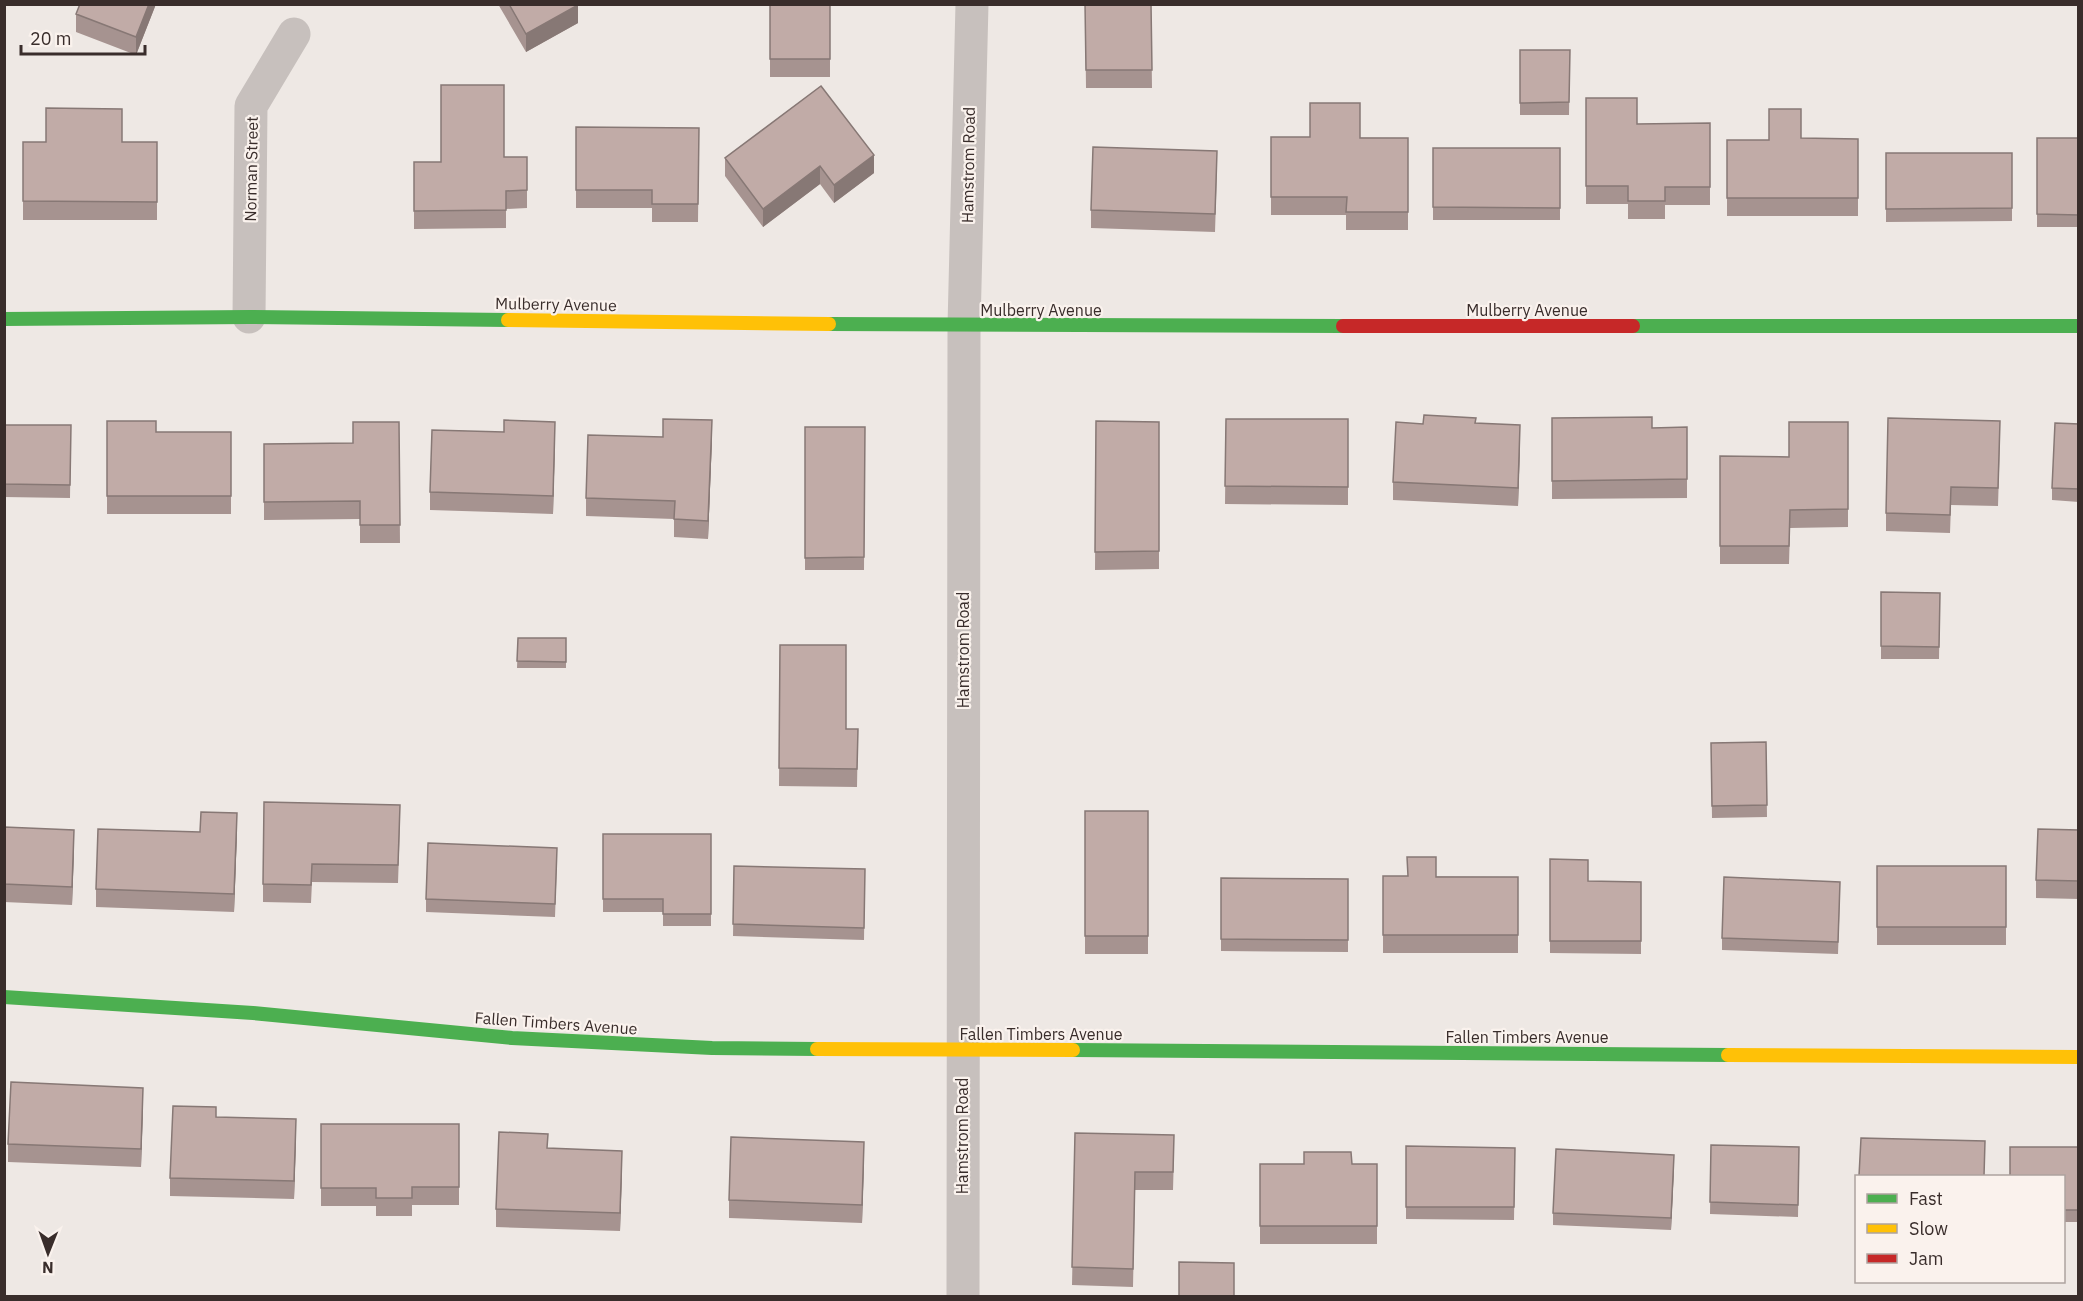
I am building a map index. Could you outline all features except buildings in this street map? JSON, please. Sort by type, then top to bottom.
[{"type":"street","name":"Hamstrom Road","points":[[963,1296],[964,326],[972,4]]},
{"type":"street","name":"Norman Street","points":[[249,317],[251,106],[294,34]]},
{"type":"street","name":"Mulberry Avenue","points":[[4,319],[249,317],[964,326],[2079,326]]},
{"type":"street","name":"Fallen Timbers Avenue","points":[[4,997],[253,1013],[512,1038],[712,1048],[2079,1057]]},
{"type":"traffic: fast","points":[[4,319],[249,317],[508,320]]},
{"type":"traffic: fast","points":[[829,324],[1343,326]]},
{"type":"traffic: fast","points":[[1633,326],[2078,326]]},
{"type":"traffic: fast","points":[[4,997],[253,1013],[512,1038],[712,1048],[817,1049]]},
{"type":"traffic: fast","points":[[1073,1050],[1728,1055]]},
{"type":"traffic: slow","points":[[508,320],[829,324]]},
{"type":"traffic: slow","points":[[817,1049],[1073,1050]]},
{"type":"traffic: slow","points":[[1728,1055],[2078,1057]]},
{"type":"traffic: jam","points":[[1343,326],[1633,326]]}]
